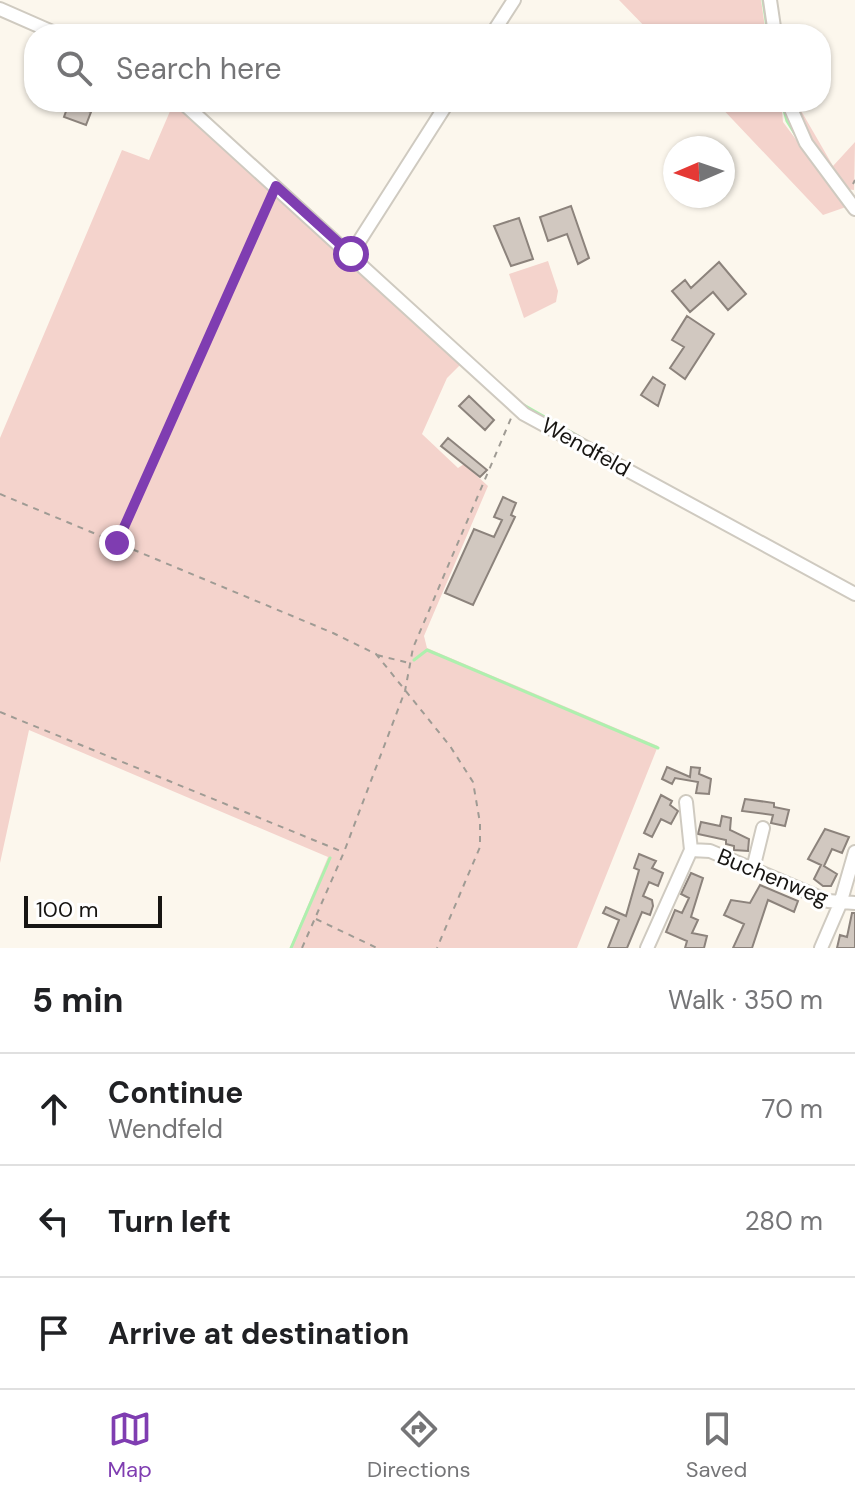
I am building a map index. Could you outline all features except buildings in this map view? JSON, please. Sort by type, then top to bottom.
[{"type":"street","points":[[498,24],[514,0]]},
{"type":"street","points":[[770,0],[774,24]]},
{"type":"street","points":[[0,9],[34,24]]},
{"type":"street","name":"Wendfeld","points":[[193,112],[516,407],[855,594]]},
{"type":"street","points":[[351,254],[442,112]]},
{"type":"street","points":[[792,112],[799,132],[853,194]]},
{"type":"street","points":[[647,948],[691,850],[686,802]]},
{"type":"street","points":[[753,869],[763,828]]},
{"type":"street","name":"Buchenweg","points":[[691,850],[710,851],[840,904],[855,903]]},
{"type":"street","points":[[821,948],[840,904],[855,852]]},
{"type":"path","points":[[117,543],[276,186]]},
{"type":"path","points":[[302,948],[344,852],[405,691],[413,648],[516,407]]},
{"type":"path","points":[[0,494],[333,633],[376,654],[411,664]]},
{"type":"path","points":[[376,654],[450,746],[473,782],[480,823],[480,847],[437,948]]},
{"type":"path","points":[[0,712],[344,852]]},
{"type":"path","points":[[315,919],[377,948]]},
{"type":"shaded area","points":[[619,0],[761,0],[765,24],[642,24]]},
{"type":"shaded area","points":[[170,112],[185,112],[461,364],[447,378],[422,434],[458,468],[464,464],[488,486],[424,636],[427,648],[658,746],[577,948],[290,948],[328,857],[29,730],[0,863],[0,438],[122,150],[149,160]]},
{"type":"shaded area","points":[[725,112],[782,112],[783,122],[846,207],[823,215]]},
{"type":"shaded area","points":[[796,112],[802,112],[833,166],[855,142],[854,190],[845,189],[808,139]]},
{"type":"shaded area","points":[[548,261],[558,291],[556,302],[524,318],[509,274]]},
{"type":"waterway","points":[[763,0],[767,24]]},
{"type":"waterway","points":[[202,112],[227,135]]},
{"type":"waterway","points":[[785,112],[800,142]]},
{"type":"waterway","points":[[522,404],[578,436]]},
{"type":"waterway","points":[[414,660],[427,650],[658,748]]},
{"type":"waterway","points":[[291,948],[330,858]]},
{"type":"route","points":[[117,543],[276,186],[351,254]]}]
